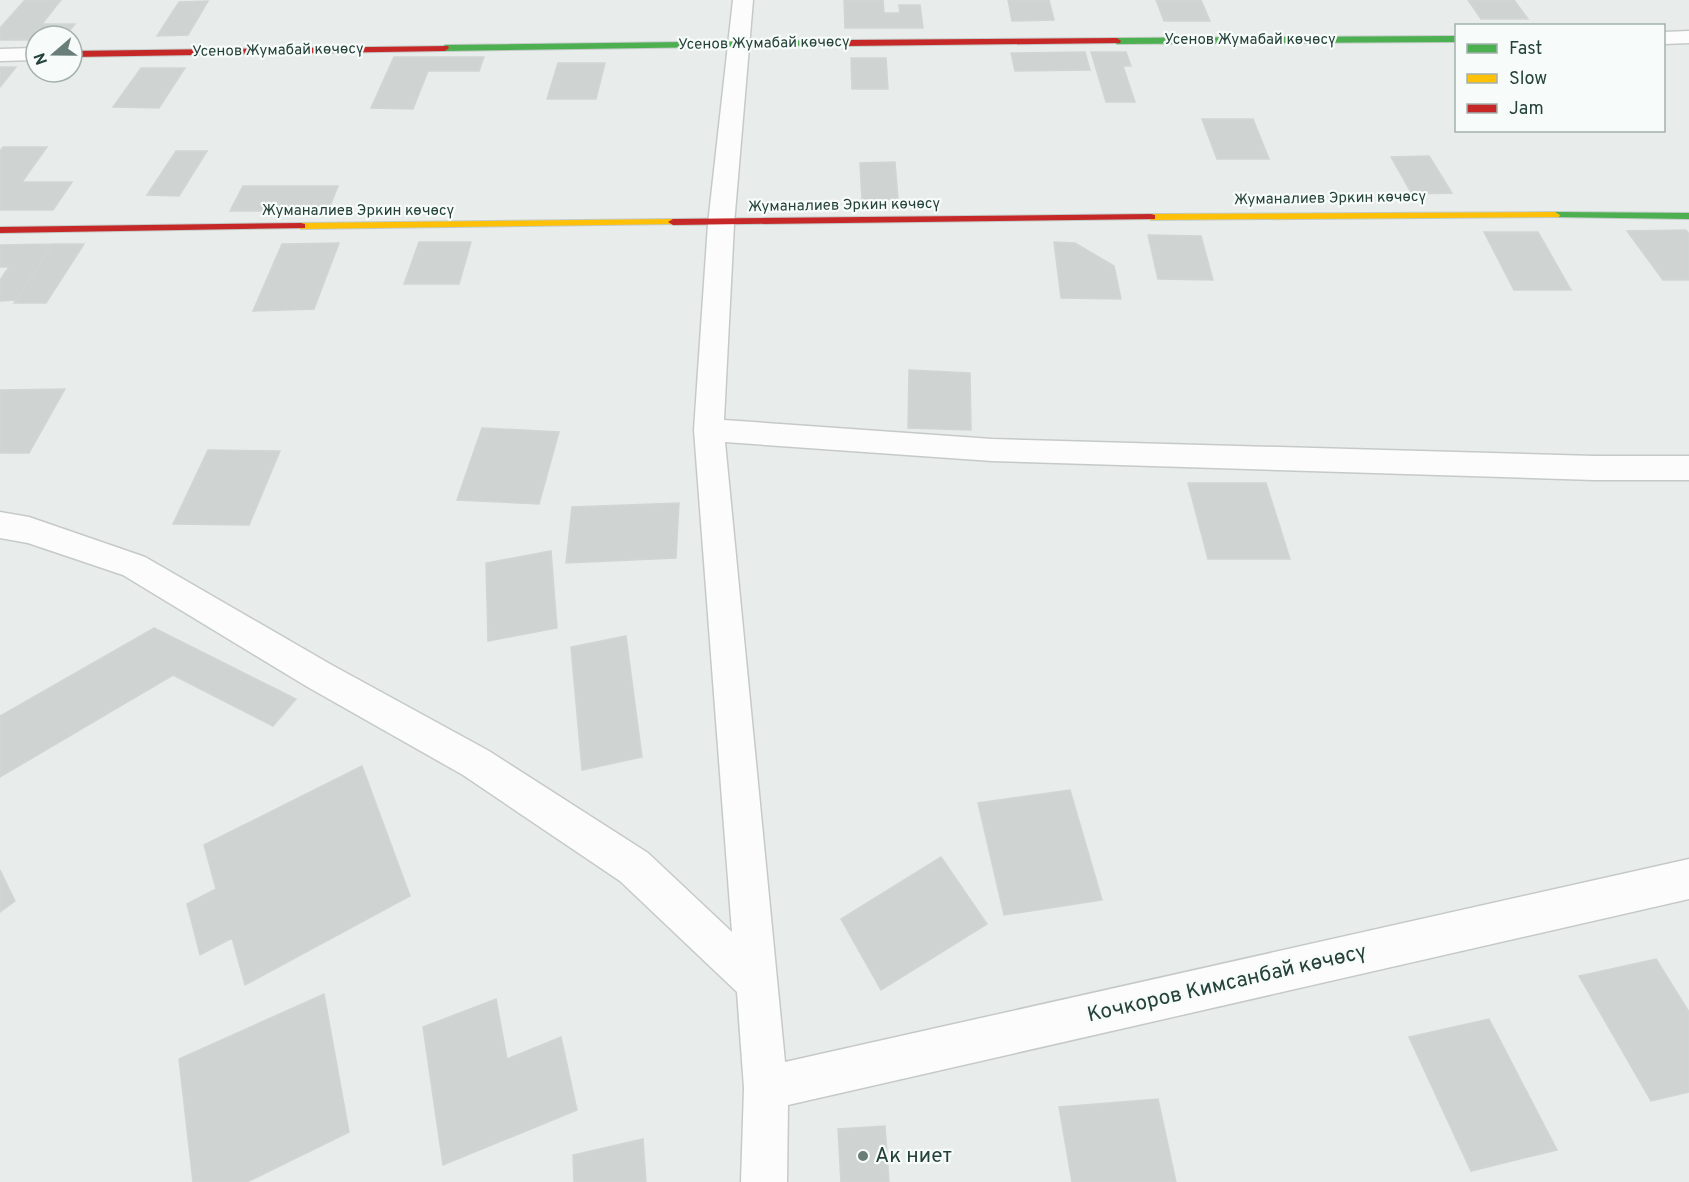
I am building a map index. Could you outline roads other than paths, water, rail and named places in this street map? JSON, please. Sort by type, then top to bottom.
[{"type":"street","points":[[743,0],[721,224],[709,430],[765,1088],[764,1182]]},
{"type":"street","points":[[1665,38],[1689,37]]},
{"type":"street","name":"Усенов Жумабай көчөсү","points":[[84,54],[739,44],[1455,39]]},
{"type":"street","points":[[0,55],[24,54]]},
{"type":"street","name":"Жуманалиев Эркин көчөсү","points":[[0,230],[721,224],[1372,214],[1689,216]]},
{"type":"street","points":[[709,430],[992,450],[1689,468]]},
{"type":"street","points":[[0,525],[29,530],[134,566],[318,675],[476,763],[634,867],[756,982]]},
{"type":"street","name":"Кочкоров Кимсанбай көчөсү","points":[[765,1088],[1689,879]]},
{"type":"place","name":"Ак ниет","points":[[863,1156]]}]
